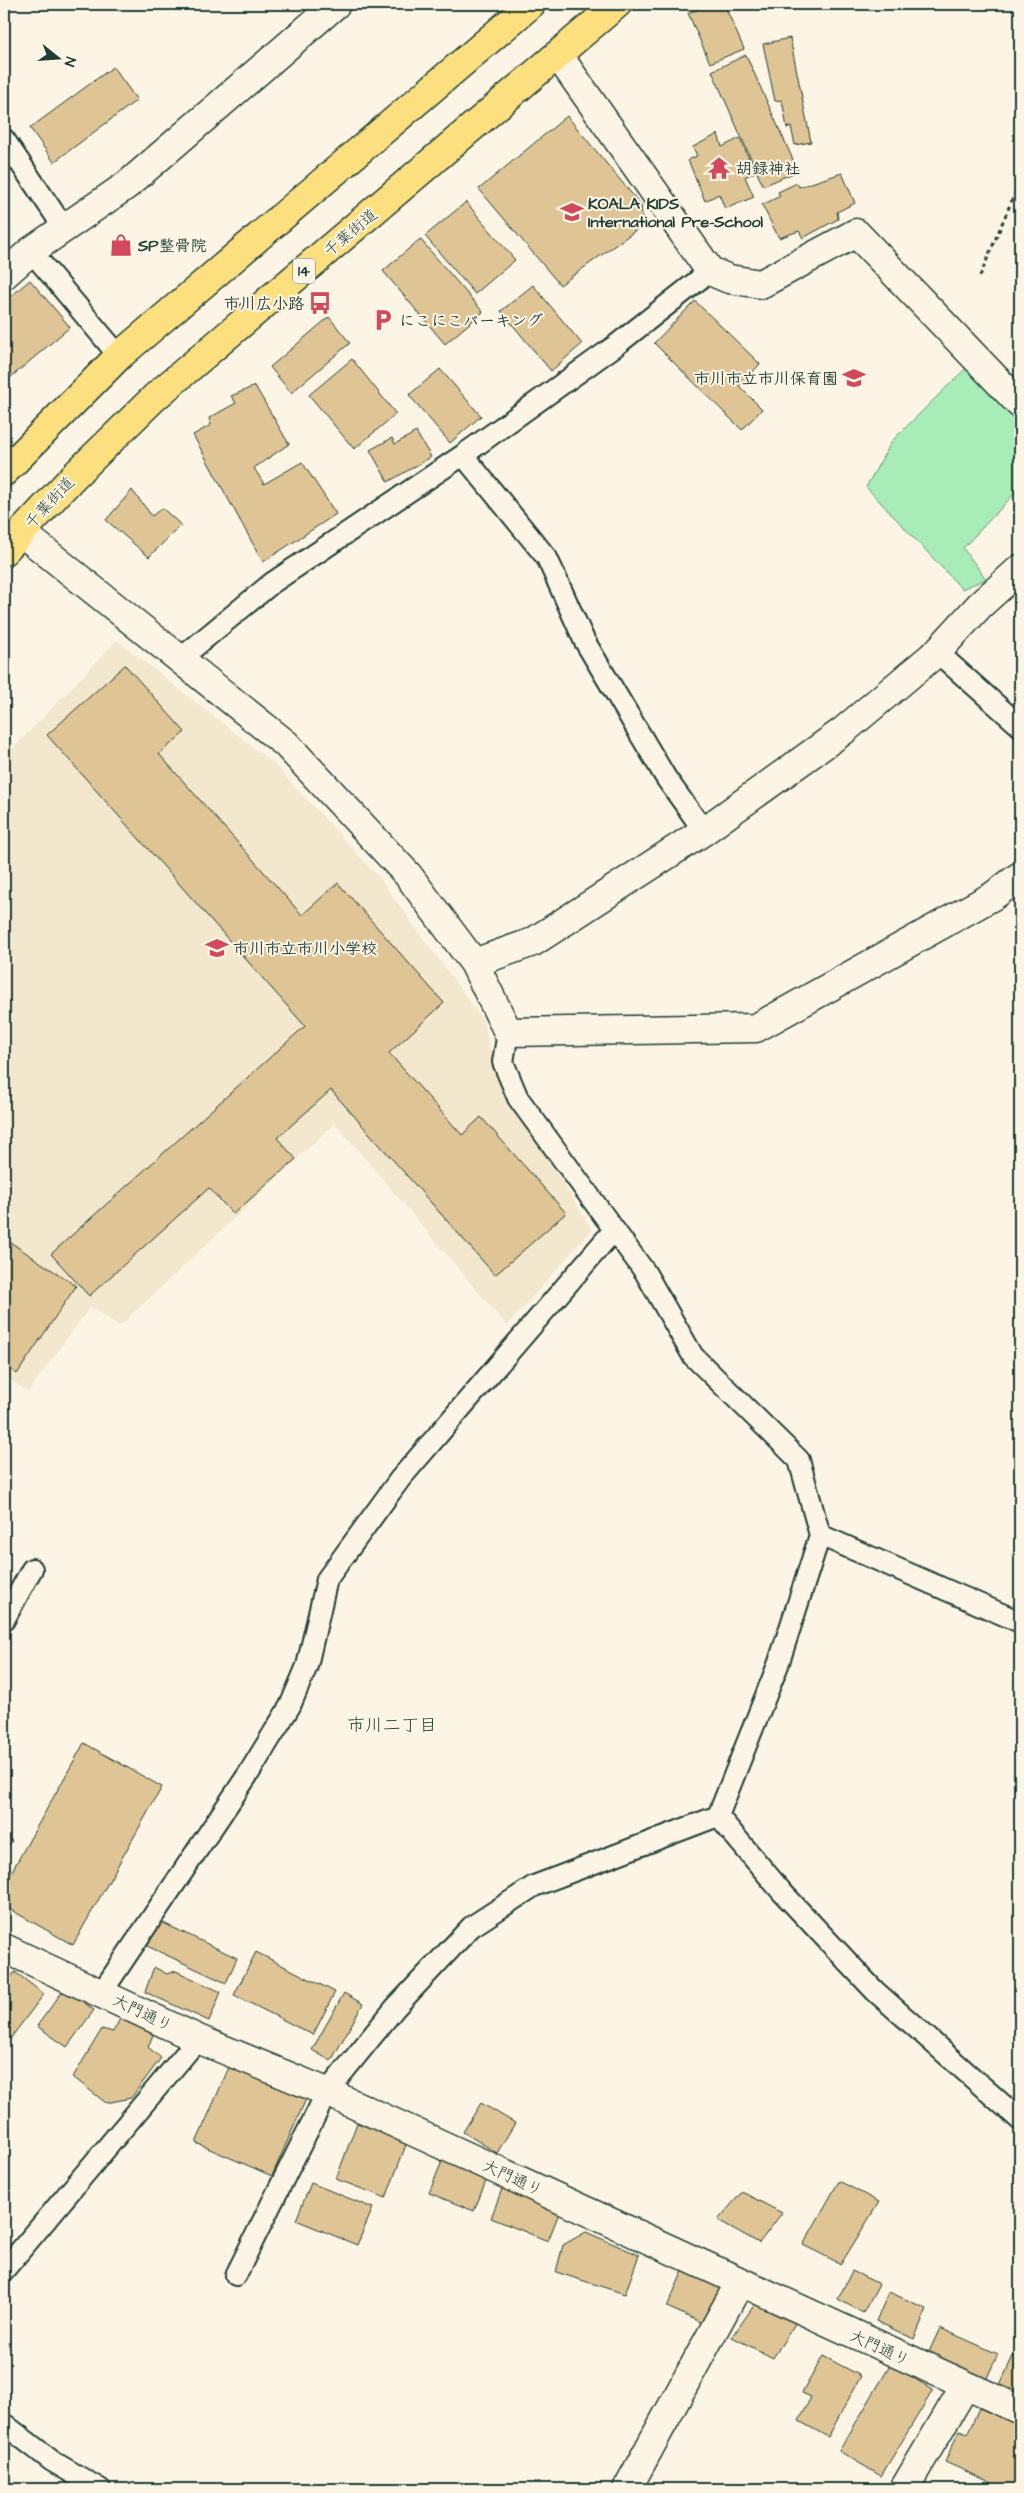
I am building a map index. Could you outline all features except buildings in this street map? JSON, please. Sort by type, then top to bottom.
[{"type":"highway","points":[[4,472],[119,356],[531,4]]},
{"type":"highway","name":"千葉街道","points":[[12,541],[72,478],[155,397],[617,4]]},
{"type":"street","points":[[4,274],[31,251],[127,185],[336,4]]},
{"type":"street","points":[[558,55],[710,271],[729,279],[761,284],[856,233],[1020,404]]},
{"type":"street","points":[[12,541],[180,659],[286,744],[408,875],[474,963],[508,1032],[756,1028],[993,896],[1020,876]]},
{"type":"street","points":[[474,963],[533,942],[704,831],[843,731],[937,652],[980,605],[1020,569]]},
{"type":"street","name":"大門通り","points":[[4,1948],[102,1992],[198,2039],[328,2092],[1020,2410]]},
{"type":"street","points":[[627,2489],[740,2282]]},
{"type":"street","points":[[904,2489],[965,2386]]},
{"type":"lane","points":[[4,139],[64,228]]},
{"type":"lane","points":[[31,251],[119,356]]},
{"type":"lane","points":[[180,659],[272,583],[463,454],[615,346],[710,271]]},
{"type":"lane","points":[[463,454],[547,558],[584,640],[666,778],[704,831]]},
{"type":"lane","points":[[937,652],[1020,726]]},
{"type":"lane","points":[[236,2275],[328,2092],[395,2008],[471,1927],[534,1886],[718,1816],[778,1665],[820,1535],[799,1460],[693,1356],[645,1272],[518,1098],[503,1062],[508,1032]]},
{"type":"lane","points":[[102,1992],[249,1773],[290,1706],[307,1666],[327,1579],[400,1479],[614,1230]]},
{"type":"lane","points":[[820,1535],[1020,1622]]},
{"type":"lane","points":[[4,1620],[32,1569]]},
{"type":"lane","points":[[718,1816],[782,1892],[875,1991],[1020,2120]]},
{"type":"lane","points":[[4,2270],[198,2039]]},
{"type":"lane","points":[[4,2424],[52,2461],[100,2489]]},
{"type":"path","points":[[980,276],[1020,182]]},
{"type":"shaded area","name":"市川市立市川小学校","points":[[117,640],[274,764],[378,876],[483,1020],[499,1083],[592,1229],[507,1326],[335,1123],[120,1326],[90,1307],[28,1392],[4,1376],[4,758]]},
{"type":"green space","points":[[968,366],[1020,423],[1020,488],[963,548],[986,579],[962,589],[866,487],[892,441]]},
{"type":"place","name":"胡録神社","points":[[719,168]]},
{"type":"place","name":"KOALA KIDS International Pre-School","points":[[572,212]]},
{"type":"place","name":"SP整骨院","points":[[121,245]]},
{"type":"place","name":"市川広小路","points":[[320,303]]},
{"type":"place","name":"にこにこパーキング","points":[[383,320]]},
{"type":"place","name":"市川市立市川保育園","points":[[854,378]]},
{"type":"place","name":"市川市立市川小学校","points":[[217,948]]},
{"type":"district","name":"市川二丁目","points":[[392,1725]]}]
